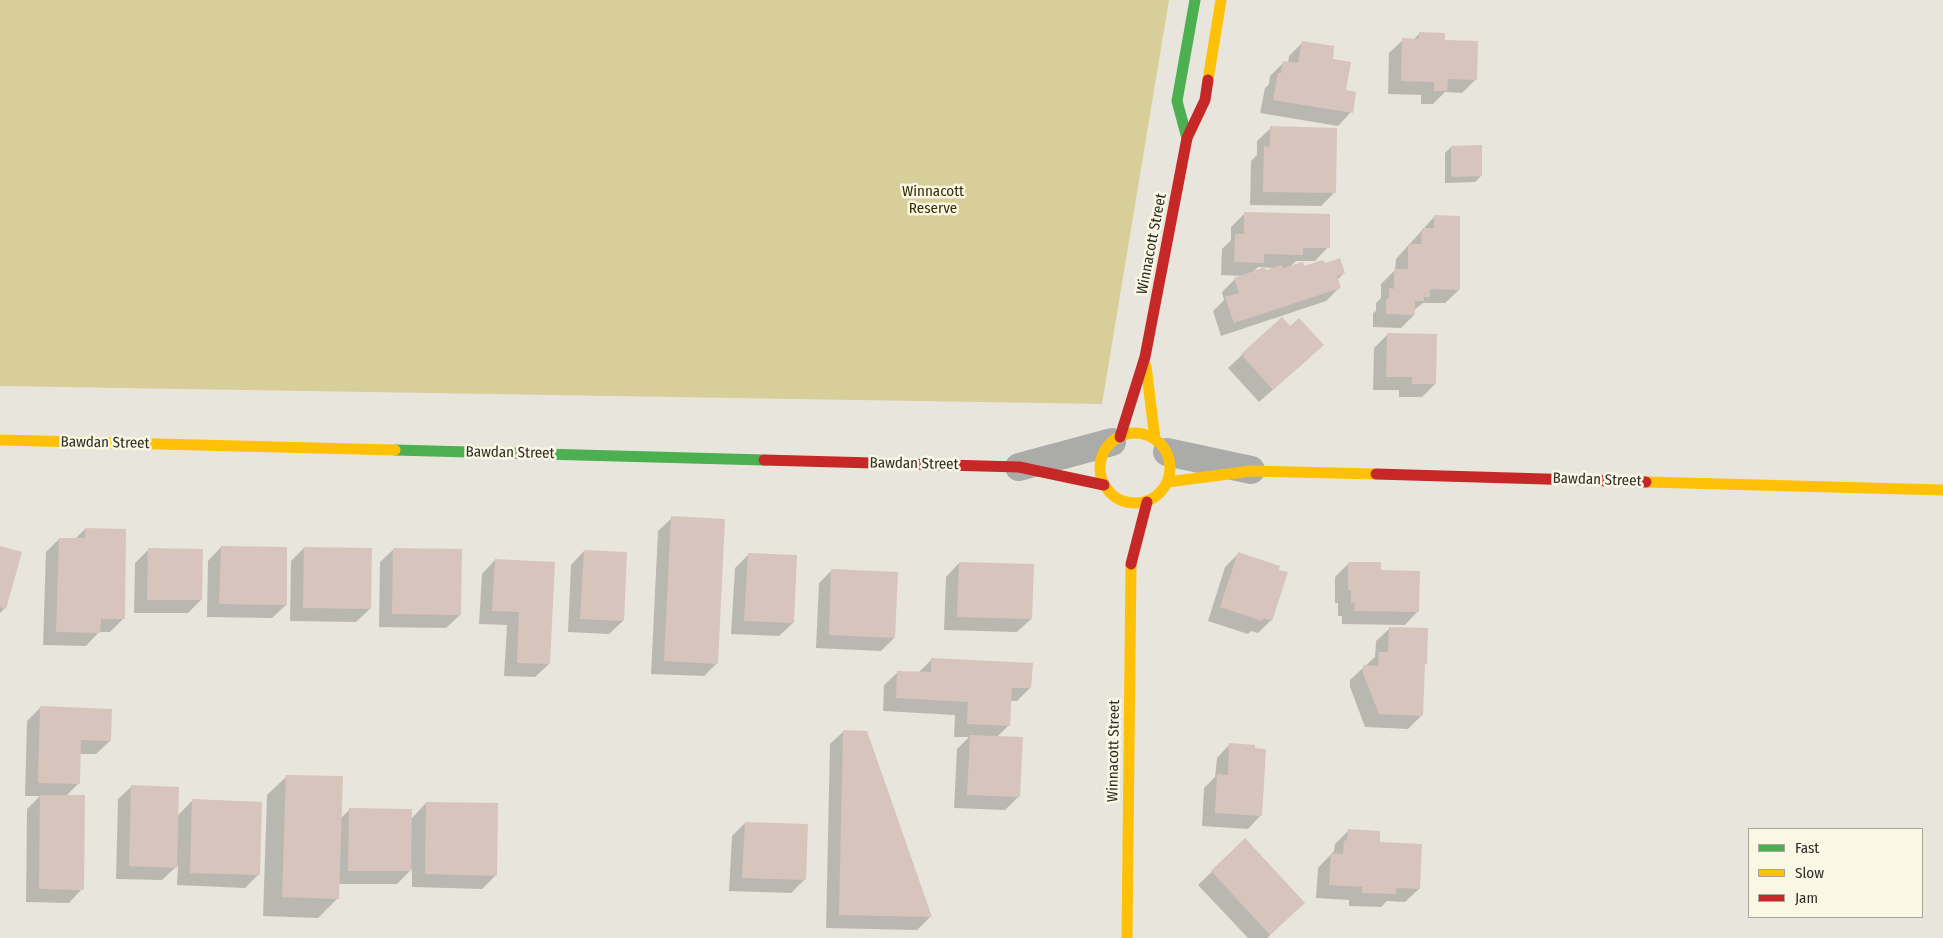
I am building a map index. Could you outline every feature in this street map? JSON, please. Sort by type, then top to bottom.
[{"type":"street","name":"Winnacott Street","points":[[1187,138],[1177,100],[1195,0]]},
{"type":"street","name":"Winnacott Street","points":[[1116,439],[1145,357],[1187,138],[1205,100],[1221,0]]},
{"type":"street","name":"Winnacott Street","points":[[1145,357],[1161,445]]},
{"type":"street","points":[[1129,433],[1140,433],[1161,445],[1171,468],[1168,482],[1159,494],[1147,502],[1133,504],[1117,503],[1104,485],[1100,469],[1101,459],[1116,439],[1129,433]]},
{"type":"street","name":"Bawdan Street","points":[[1019,466],[1116,439]]},
{"type":"street","name":"Bawdan Street","points":[[0,440],[1019,466],[1104,485]]},
{"type":"street","name":"Bawdan Street","points":[[1161,445],[1251,471]]},
{"type":"street","name":"Bawdan Street","points":[[1168,482],[1251,471],[1943,490]]},
{"type":"street","name":"Winnacott Street","points":[[1127,938],[1132,565],[1147,502]]},
{"type":"street","name":"Winnacott Street","points":[[1125,536],[1132,565]]},
{"type":"green space","name":"Winnacott Reserve","points":[[0,0],[1169,0],[1102,404],[0,386]]},
{"type":"building","points":[[1419,32],[1445,33],[1445,40],[1478,41],[1477,80],[1448,79],[1447,91],[1434,91],[1434,82],[1401,81],[1402,38],[1419,39]]},
{"type":"building","points":[[1302,41],[1334,46],[1333,59],[1351,62],[1346,90],[1356,92],[1353,113],[1273,100],[1278,73],[1281,73],[1283,61],[1298,63]]},
{"type":"building","points":[[1270,126],[1337,128],[1336,193],[1263,192],[1264,146],[1270,147]]},
{"type":"building","points":[[1482,145],[1482,176],[1451,177],[1451,146]]},
{"type":"building","points":[[1244,212],[1330,214],[1330,248],[1303,248],[1303,255],[1264,254],[1264,263],[1234,262],[1235,234],[1244,234]]},
{"type":"building","points":[[1434,215],[1460,216],[1460,290],[1430,289],[1430,297],[1424,297],[1424,301],[1415,301],[1415,315],[1386,314],[1386,299],[1389,299],[1389,288],[1394,289],[1394,269],[1408,269],[1408,244],[1421,244],[1422,228],[1434,228]]},
{"type":"building","points":[[1340,258],[1345,273],[1337,276],[1341,288],[1234,323],[1225,297],[1239,293],[1234,278],[1265,267],[1266,270],[1281,265],[1283,268],[1303,262],[1304,266],[1323,260],[1325,263]]},
{"type":"building","points":[[1282,317],[1290,326],[1299,318],[1324,345],[1273,390],[1241,354]]},
{"type":"building","points":[[1387,333],[1437,334],[1436,384],[1412,384],[1412,377],[1386,377]]},
{"type":"building","points":[[671,516],[725,519],[718,664],[664,661]]},
{"type":"building","points":[[85,528],[126,529],[125,619],[101,619],[100,633],[56,632],[59,538],[85,538]]},
{"type":"building","points":[[0,546],[22,552],[6,609],[0,607]]},
{"type":"building","points":[[221,546],[287,547],[287,605],[219,604]]},
{"type":"building","points":[[304,547],[372,548],[371,609],[303,608]]},
{"type":"building","points":[[148,548],[203,549],[202,600],[147,600]]},
{"type":"building","points":[[393,548],[462,549],[461,615],[392,614]]},
{"type":"building","points":[[584,550],[627,552],[624,621],[580,619]]},
{"type":"building","points":[[1238,552],[1280,566],[1279,570],[1288,572],[1272,621],[1264,618],[1262,621],[1220,607]]},
{"type":"building","points":[[748,553],[797,555],[794,623],[744,621]]},
{"type":"building","points":[[495,559],[555,562],[550,664],[517,663],[519,612],[492,611]]},
{"type":"building","points":[[959,562],[1034,564],[1032,619],[957,617]]},
{"type":"building","points":[[1348,562],[1381,562],[1381,570],[1420,571],[1419,612],[1354,611],[1355,603],[1351,603],[1351,590],[1348,590]]},
{"type":"building","points":[[831,569],[898,572],[895,638],[829,635]]},
{"type":"building","points":[[1389,627],[1428,628],[1423,716],[1379,714],[1363,673],[1363,665],[1378,666],[1379,652],[1388,652]]},
{"type":"building","points":[[931,658],[1033,663],[1031,688],[1012,688],[1010,726],[967,724],[968,702],[896,698],[897,671],[931,672]]},
{"type":"building","points":[[40,706],[112,709],[111,741],[81,740],[80,784],[38,783]]},
{"type":"building","points":[[843,730],[867,731],[932,917],[839,915]]},
{"type":"building","points":[[970,735],[1023,737],[1020,797],[967,795]]},
{"type":"building","points":[[1229,743],[1255,745],[1255,748],[1266,749],[1262,816],[1215,813],[1217,774],[1228,775]]},
{"type":"building","points":[[286,775],[343,776],[339,899],[282,897]]},
{"type":"building","points":[[131,785],[179,787],[177,868],[129,866]]},
{"type":"building","points":[[40,795],[85,795],[84,890],[39,889]]},
{"type":"building","points":[[192,799],[262,802],[260,875],[190,873]]},
{"type":"building","points":[[426,802],[498,803],[497,876],[425,874]]},
{"type":"building","points":[[349,808],[412,809],[411,871],[348,871]]},
{"type":"building","points":[[745,822],[808,824],[806,880],[742,878]]},
{"type":"building","points":[[1348,829],[1380,831],[1380,842],[1422,844],[1420,889],[1396,888],[1396,894],[1362,893],[1362,887],[1329,885],[1331,853],[1343,854],[1344,840],[1347,841]]},
{"type":"building","points":[[1245,838],[1305,903],[1270,935],[1211,871]]},
{"type":"traffic: fast","points":[[1187,138],[1177,101],[1195,0]]},
{"type":"traffic: fast","points":[[395,450],[764,460]]},
{"type":"traffic: slow","points":[[1208,80],[1221,0]]},
{"type":"traffic: slow","points":[[1146,366],[1155,439]]},
{"type":"traffic: slow","points":[[1128,433],[1142,433],[1155,439],[1164,448],[1170,461],[1170,468],[1168,481],[1160,493],[1142,503],[1128,503],[1115,497],[1106,488],[1100,475],[1100,461],[1106,448],[1115,439],[1128,433]]},
{"type":"traffic: slow","points":[[0,440],[395,450]]},
{"type":"traffic: slow","points":[[1168,482],[1251,471],[1376,474]]},
{"type":"traffic: slow","points":[[1646,482],[1943,490]]},
{"type":"traffic: slow","points":[[1127,938],[1131,564]]},
{"type":"traffic: jam","points":[[1120,437],[1145,357],[1187,138],[1205,100],[1208,80]]},
{"type":"traffic: jam","points":[[764,460],[1019,467],[1104,485]]},
{"type":"traffic: jam","points":[[1376,474],[1646,482]]},
{"type":"traffic: jam","points":[[1131,564],[1147,502]]}]
